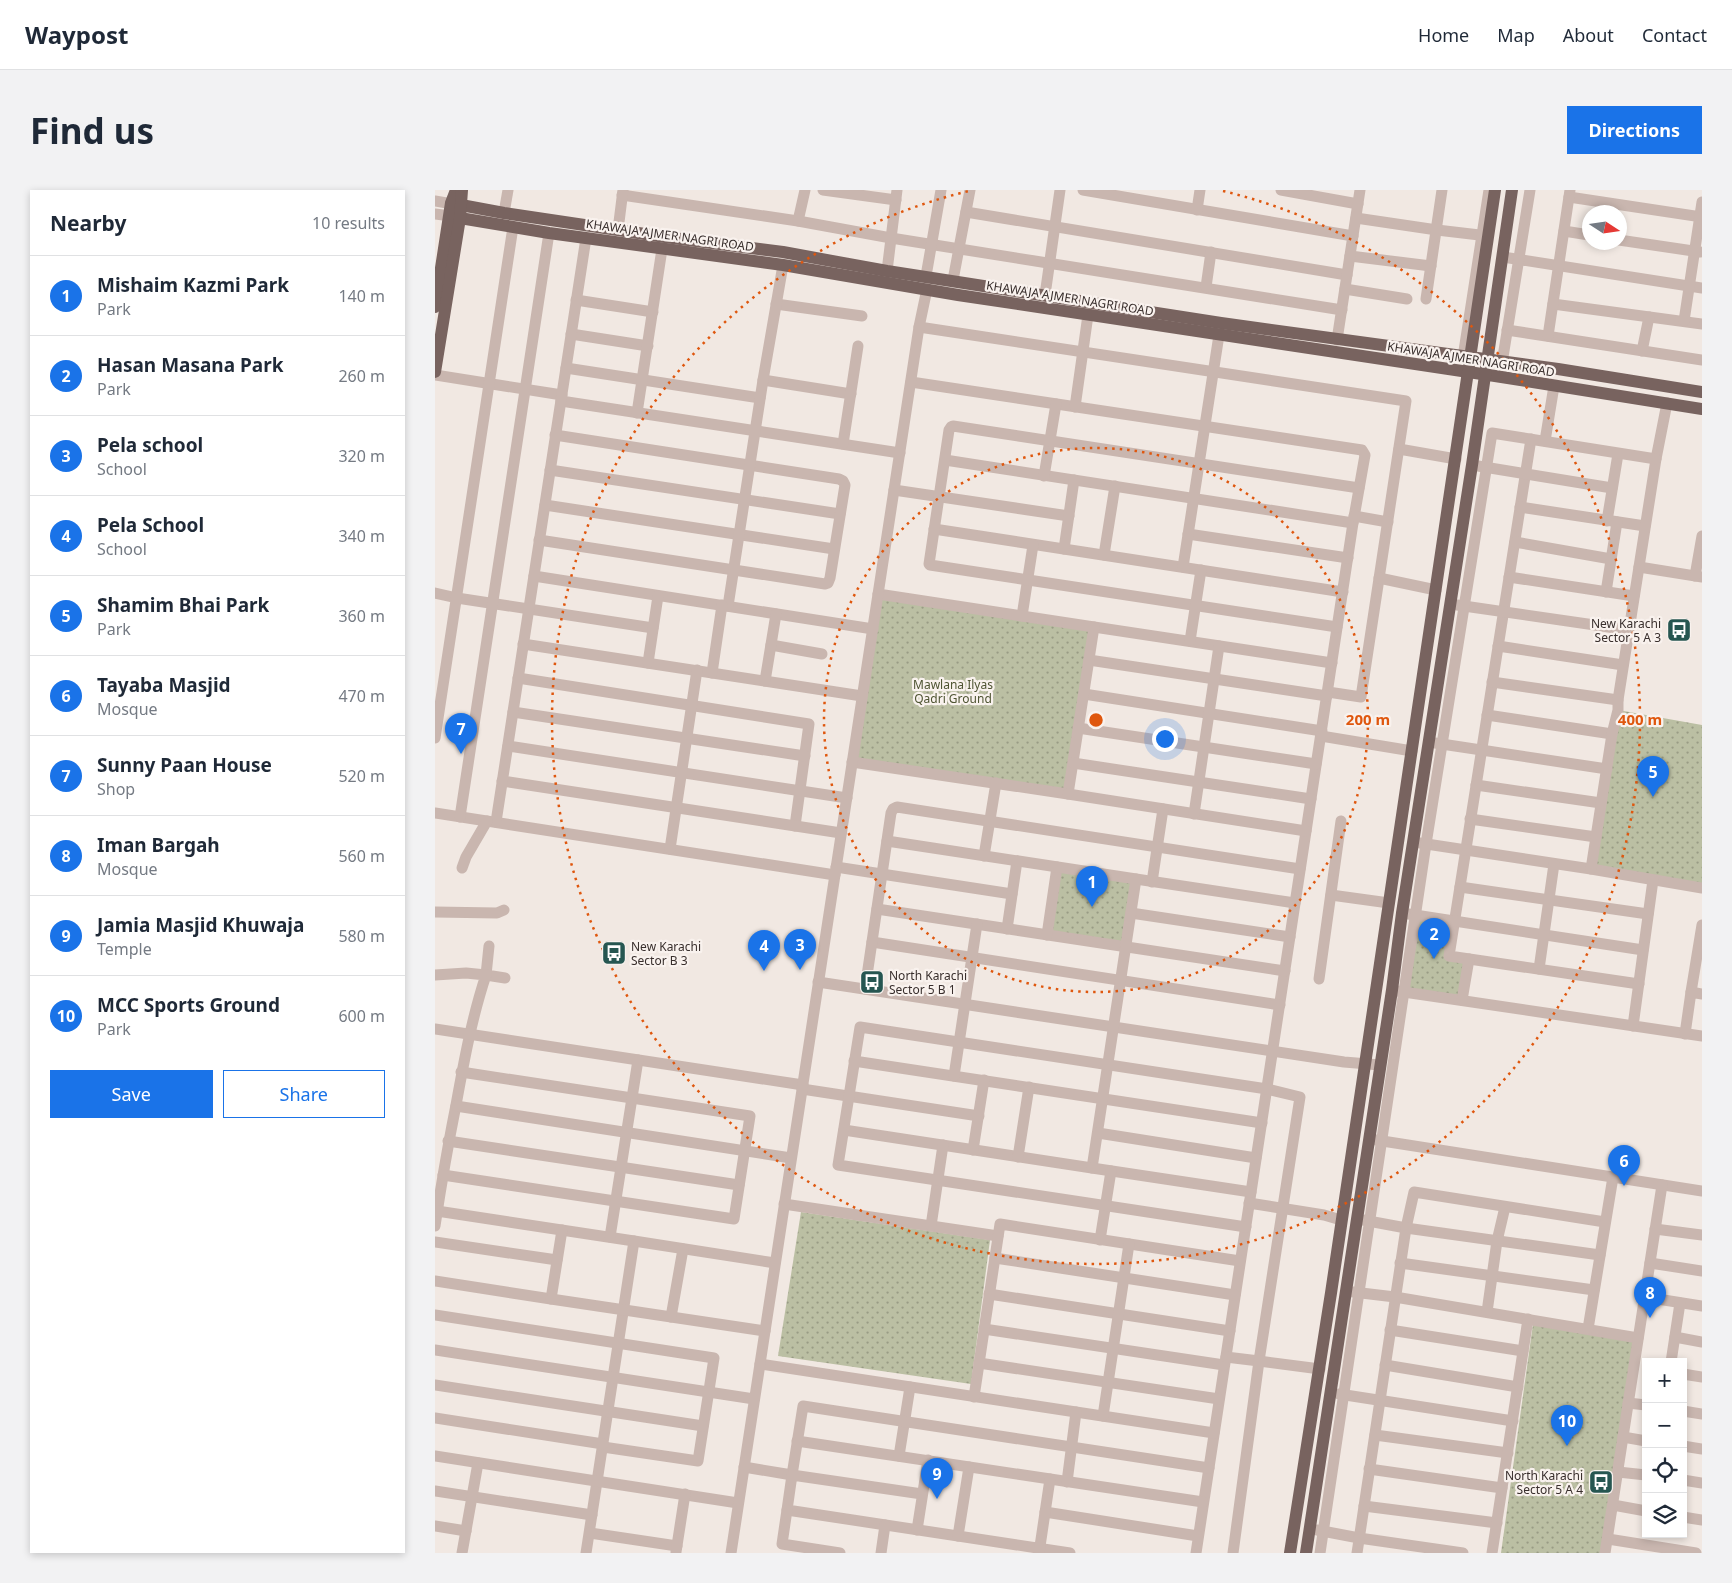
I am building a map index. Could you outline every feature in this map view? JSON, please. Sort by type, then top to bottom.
[{"type":"main road","points":[[456,190],[456,211]]},
{"type":"main road","points":[[435,373],[439,301],[456,211],[462,190]]},
{"type":"main road","points":[[1290,1553],[1456,460],[1467,372],[1466,357],[1485,235],[1495,190]]},
{"type":"main road","points":[[1306,1553],[1392,990],[1402,913],[1472,465],[1512,190]]},
{"type":"main road","name":"KHAWAJA AJMER NAGRI ROAD","points":[[456,211],[504,213],[783,252],[859,272],[887,271],[926,282],[953,280],[1012,297],[1089,315],[1702,409]]},
{"type":"main road","name":"KHAWAJA AJMER NAGRI ROAD","points":[[456,211],[513,227],[549,233],[783,265],[859,272],[1012,297],[1045,295],[1337,340],[1702,392]]},
{"type":"street","points":[[504,213],[508,190]]},
{"type":"street","points":[[798,221],[805,190]]},
{"type":"street","points":[[823,190],[897,195],[887,271]]},
{"type":"street","points":[[731,1553],[931,244],[941,190]]},
{"type":"street","points":[[953,280],[970,190]]},
{"type":"street","points":[[1045,295],[1060,190]]},
{"type":"street","points":[[1083,190],[1353,236]]},
{"type":"street","points":[[1197,210],[1200,190]]},
{"type":"street","points":[[1281,190],[1358,204]]},
{"type":"street","points":[[1337,340],[1360,190]]},
{"type":"street","points":[[1426,299],[1442,190]]},
{"type":"street","points":[[1356,218],[1485,235],[1489,190]]},
{"type":"street","points":[[1502,363],[1530,190]]},
{"type":"street","points":[[617,230],[623,193],[1342,310]]},
{"type":"street","points":[[1548,336],[1570,194],[1701,217]]},
{"type":"street","name":"KHAWAJA AJMER NAGRI ROAD","points":[[435,201],[456,211]]},
{"type":"street","points":[[1684,321],[1689,286],[1698,252],[1702,202]]},
{"type":"street","name":"KHAWAJA AJMER NAGRI ROAD","points":[[435,214],[456,211]]},
{"type":"street","points":[[965,212],[1347,275]]},
{"type":"street","points":[[435,738],[513,227]]},
{"type":"street","points":[[1564,232],[1582,234]]},
{"type":"street","points":[[460,817],[549,233]]},
{"type":"street","points":[[461,868],[466,856],[492,822],[502,781],[586,238]]},
{"type":"street","points":[[1627,241],[1698,252]]},
{"type":"street","points":[[637,413],[662,249]]},
{"type":"street","points":[[1206,287],[1211,252]]},
{"type":"street","points":[[1350,256],[1431,266]]},
{"type":"street","points":[[1503,257],[1702,288]]},
{"type":"street","points":[[712,672],[733,570],[783,265]]},
{"type":"street","points":[[1345,289],[1407,299]]},
{"type":"street","points":[[576,300],[653,312]]},
{"type":"street","points":[[776,304],[862,316]]},
{"type":"street","points":[[1553,304],[1702,324]]},
{"type":"street","points":[[1075,407],[1089,315]]},
{"type":"street","points":[[1642,350],[1649,317]]},
{"type":"street","points":[[919,327],[1406,401],[1361,697],[1214,679],[1089,660]]},
{"type":"street","points":[[1507,330],[1702,360]]},
{"type":"street","points":[[571,334],[648,346]]},
{"type":"street","points":[[1183,567],[1219,335]]},
{"type":"street","points":[[843,444],[858,346]]},
{"type":"street","points":[[566,368],[760,398]]},
{"type":"street","points":[[435,373],[525,389],[637,413],[900,453]]},
{"type":"street","points":[[763,380],[851,394]]},
{"type":"street","points":[[911,382],[1362,450],[1365,454],[1196,1553]]},
{"type":"street","points":[[1545,441],[1554,386]]},
{"type":"street","points":[[1591,869],[1612,734],[1618,710],[1623,665],[1645,526],[1667,403]]},
{"type":"street","points":[[1044,476],[1056,404]]},
{"type":"street","points":[[1337,627],[930,565],[949,430],[953,426],[1359,488]]},
{"type":"street","points":[[1320,1553],[1426,844],[1492,433],[1656,459]]},
{"type":"street","points":[[539,540],[825,584],[828,583],[830,578],[845,485],[839,479],[555,435]]},
{"type":"street","points":[[1531,440],[1449,956],[1639,984]]},
{"type":"street","points":[[1399,449],[1456,460]]},
{"type":"street","points":[[1605,592],[1611,559],[1612,488],[1618,454]]},
{"type":"street","points":[[945,460],[1194,498],[1354,520],[1388,522]]},
{"type":"street","points":[[1472,465],[1612,488]]},
{"type":"street","points":[[550,470],[840,514]]},
{"type":"street","points":[[1064,549],[1074,480]]},
{"type":"street","points":[[1104,555],[1115,486]]},
{"type":"street","points":[[894,490],[1069,516]]},
{"type":"street","points":[[545,505],[834,550]]},
{"type":"street","points":[[1520,507],[1645,526]]},
{"type":"street","points":[[934,530],[1343,592]]},
{"type":"street","points":[[1188,534],[1348,558]]},
{"type":"street","points":[[1639,567],[1699,576],[1702,536]]},
{"type":"street","points":[[1515,542],[1611,559]]},
{"type":"street","points":[[1022,616],[1033,545]]},
{"type":"street","points":[[1190,641],[1201,570]]},
{"type":"street","points":[[534,576],[873,629]]},
{"type":"street","points":[[1379,578],[1436,590]]},
{"type":"street","points":[[1509,578],[1634,596]]},
{"type":"street","points":[[435,593],[492,604],[653,628]]},
{"type":"street","points":[[878,594],[1332,663]]},
{"type":"street","points":[[648,663],[658,596]]},
{"type":"street","points":[[1450,604],[1629,630]]},
{"type":"street","points":[[765,681],[776,614]]},
{"type":"street","points":[[1068,794],[1094,627]]},
{"type":"street","points":[[523,644],[863,696]]},
{"type":"street","points":[[771,645],[823,654]]},
{"type":"street","points":[[1194,814],[1219,646]]},
{"type":"street","points":[[1498,646],[1623,665]]},
{"type":"street","points":[[670,849],[697,670]]},
{"type":"street","points":[[518,678],[809,724],[795,826]]},
{"type":"street","points":[[1493,682],[1618,700]]},
{"type":"street","points":[[1084,694],[1321,733],[1412,751]]},
{"type":"street","points":[[513,712],[805,756]]},
{"type":"street","points":[[1487,715],[1612,734]]},
{"type":"street","points":[[1079,728],[1317,764]]},
{"type":"street","points":[[1429,742],[1607,769]]},
{"type":"street","points":[[508,746],[847,798]]},
{"type":"street","points":[[852,762],[1306,831]]},
{"type":"street","points":[[1073,763],[1311,799]]},
{"type":"street","points":[[502,781],[841,834]]},
{"type":"street","points":[[984,856],[995,783]]},
{"type":"street","points":[[1476,785],[1601,803]]},
{"type":"street","points":[[865,989],[891,813],[897,807],[1301,869]]},
{"type":"street","points":[[1152,882],[1163,809]]},
{"type":"street","points":[[435,813],[670,849],[836,871],[882,874],[1012,894]]},
{"type":"street","points":[[1470,819],[1596,837]]},
{"type":"street","points":[[1319,979],[1341,821]]},
{"type":"street","points":[[887,841],[1295,903]]},
{"type":"street","points":[[1413,843],[1591,869],[1702,888]]},
{"type":"street","points":[[1007,929],[1017,861]]},
{"type":"street","points":[[1539,969],[1554,864]]},
{"type":"street","points":[[1047,935],[1057,867]]},
{"type":"street","points":[[1092,1168],[1136,879]]},
{"type":"street","points":[[1633,1026],[1653,880]]},
{"type":"street","points":[[1459,887],[1649,914]]},
{"type":"street","points":[[1331,895],[1389,903]]},
{"type":"street","points":[[877,909],[1285,971]]},
{"type":"street","points":[[435,912],[497,913],[504,910]]},
{"type":"street","points":[[1131,913],[1290,937]]},
{"type":"street","points":[[1402,913],[1643,950]]},
{"type":"street","points":[[954,1076],[977,924]]},
{"type":"street","points":[[1685,1034],[1697,993],[1702,925]]},
{"type":"street","points":[[872,942],[1280,1004]]},
{"type":"street","points":[[435,1225],[461,1072],[479,996],[487,975],[489,946]]},
{"type":"street","points":[[1462,1000],[1469,959]]},
{"type":"street","points":[[435,975],[466,973],[505,978]]},
{"type":"street","points":[[818,982],[1273,1051],[1380,1065]]},
{"type":"street","points":[[1392,990],[1702,1036]]},
{"type":"street","points":[[1233,1553],[1259,1361],[1300,1098],[1267,1089],[859,1027],[839,1165],[1246,1227]]},
{"type":"street","points":[[435,1029],[979,1116]]},
{"type":"street","points":[[610,1238],[638,1060]]},
{"type":"street","points":[[854,1060],[1262,1123]]},
{"type":"street","points":[[443,1175],[734,1219],[750,1116],[461,1072]]},
{"type":"street","points":[[973,1150],[984,1080]]},
{"type":"street","points":[[1018,1157],[1029,1087]]},
{"type":"street","points":[[456,1106],[791,1158]]},
{"type":"street","points":[[844,1130],[1111,1171],[1250,1197],[1283,1209],[1324,1215],[1341,1220]]},
{"type":"street","points":[[1098,1133],[1256,1158]]},
{"type":"street","points":[[1369,1139],[1702,1191]]},
{"type":"street","points":[[448,1141],[739,1185]]},
{"type":"street","points":[[931,1226],[943,1145]]},
{"type":"street","points":[[1100,1240],[1111,1171]]},
{"type":"street","points":[[1587,1329],[1613,1177]]},
{"type":"street","points":[[1605,1553],[1628,1402],[1640,1367],[1638,1338],[1662,1185]]},
{"type":"street","points":[[1357,1553],[1400,1263],[1414,1192],[1605,1222]]},
{"type":"street","points":[[784,1204],[998,1236]]},
{"type":"street","points":[[1487,1312],[1497,1241],[1505,1207]]},
{"type":"street","points":[[437,1211],[775,1263]]},
{"type":"street","points":[[1356,1219],[1406,1228],[1600,1255]]},
{"type":"street","points":[[974,1397],[1000,1224],[1241,1261]]},
{"type":"street","points":[[1655,1229],[1702,1235]]},
{"type":"street","points":[[551,1299],[562,1230]]},
{"type":"street","points":[[587,1553],[635,1241]]},
{"type":"street","points":[[435,1242],[557,1260]]},
{"type":"street","points":[[1103,1416],[1129,1244]]},
{"type":"street","points":[[671,1317],[683,1249]]},
{"type":"street","points":[[995,1258],[1235,1294]]},
{"type":"street","points":[[1400,1263],[1594,1290]]},
{"type":"street","points":[[1650,1263],[1702,1271]]},
{"type":"street","points":[[435,1281],[765,1332]]},
{"type":"street","points":[[1347,1290],[1359,1294],[1395,1297],[1638,1338]]},
{"type":"street","points":[[989,1294],[1230,1331]]},
{"type":"street","points":[[1645,1297],[1702,1306]]},
{"type":"street","points":[[1672,1358],[1680,1303]]},
{"type":"street","points":[[435,1315],[714,1358],[698,1461],[435,1418]]},
{"type":"street","points":[[1492,1553],[1528,1319]]},
{"type":"street","points":[[984,1329],[1113,1348],[1225,1361],[1259,1361],[1319,1369]]},
{"type":"street","points":[[1390,1330],[1523,1351]]},
{"type":"street","points":[[1675,1337],[1702,1342]]},
{"type":"street","points":[[435,1350],[754,1399]]},
{"type":"street","points":[[979,1363],[1219,1399]]},
{"type":"street","points":[[760,1364],[1214,1433]]},
{"type":"street","points":[[1385,1365],[1518,1387]]},
{"type":"street","points":[[1687,1375],[1702,1378]]},
{"type":"street","points":[[435,1385],[703,1426]]},
{"type":"street","points":[[899,1456],[910,1387]]},
{"type":"street","points":[[1331,1393],[1513,1421]]},
{"type":"street","points":[[1628,1402],[1642,1404]]},
{"type":"street","points":[[839,1553],[782,1544],[803,1406],[1209,1468]]},
{"type":"street","points":[[1067,1482],[1076,1412]]},
{"type":"street","points":[[1687,1412],[1702,1414]]},
{"type":"street","points":[[1375,1435],[1508,1452]]},
{"type":"street","points":[[1623,1437],[1642,1440]]},
{"type":"street","points":[[797,1441],[1203,1502]]},
{"type":"street","points":[[1687,1447],[1702,1449]]},
{"type":"street","points":[[435,1456],[738,1503]]},
{"type":"street","points":[[917,1530],[927,1460]]},
{"type":"street","points":[[463,1553],[478,1463]]},
{"type":"street","points":[[959,1536],[969,1467]]},
{"type":"street","points":[[744,1468],[922,1494]]},
{"type":"street","points":[[1369,1469],[1502,1488]]},
{"type":"street","points":[[1618,1472],[1642,1475]]},
{"type":"street","points":[[1039,1551],[1050,1479]]},
{"type":"street","points":[[1687,1481],[1702,1483]]},
{"type":"street","points":[[435,1491],[592,1515]]},
{"type":"street","points":[[590,1533],[677,1550],[685,1494]]},
{"type":"street","points":[[1613,1505],[1642,1510]]},
{"type":"street","points":[[1364,1506],[1497,1523]]},
{"type":"street","points":[[787,1510],[959,1536],[1039,1551],[1070,1553]]},
{"type":"street","points":[[1045,1512],[1198,1536]]},
{"type":"street","points":[[1687,1518],[1702,1520]]},
{"type":"street","points":[[881,1553],[885,1525]]},
{"type":"street","points":[[435,1526],[466,1531]]},
{"type":"street","points":[[1309,1528],[1359,1538],[1463,1553]]},
{"type":"street","points":[[1607,1539],[1695,1553]]},
{"type":"green space","name":"Mawlana Ilyas Qadri Ground","points":[[878,596],[1093,630],[1067,792],[853,759]]},
{"type":"green space","points":[[1618,710],[1702,725],[1702,888],[1591,869]]},
{"type":"green space","points":[[1057,867],[1136,879],[1126,947],[1047,935]]},
{"type":"green space","points":[[1417,918],[1452,923],[1447,957],[1467,961],[1461,997],[1406,989]]},
{"type":"green space","points":[[801,1212],[990,1240],[971,1384],[778,1356]]},
{"type":"green space","points":[[1533,1324],[1635,1340],[1601,1553],[1501,1553]]},
{"type":"place","name":"New Karachi Sector 5 A 3","points":[[1679,630]]},
{"type":"place","name":"Sunny Paan House","points":[[461,754]]},
{"type":"place","name":"Shamim Bhai Park","points":[[1653,797]]},
{"type":"place","name":"Mishaim Kazmi Park","points":[[1092,907]]},
{"type":"place","name":"New Karachi Sector B 3","points":[[614,953]]},
{"type":"place","name":"Hasan Masana Park","points":[[1434,959]]},
{"type":"place","name":"Pela school","points":[[800,970]]},
{"type":"place","name":"Pela School","points":[[764,971]]},
{"type":"place","name":"North Karachi Sector 5 B 1","points":[[872,982]]},
{"type":"place","name":"Tayaba Masjid","points":[[1624,1186]]},
{"type":"place","name":"Iman Bargah","points":[[1650,1318]]},
{"type":"place","name":"MCC Sports Ground","points":[[1567,1446]]},
{"type":"place","name":"North Karachi Sector 5 A 4","points":[[1601,1482]]},
{"type":"place","name":"Jamia Masjid Khuwaja","points":[[937,1499]]}]
